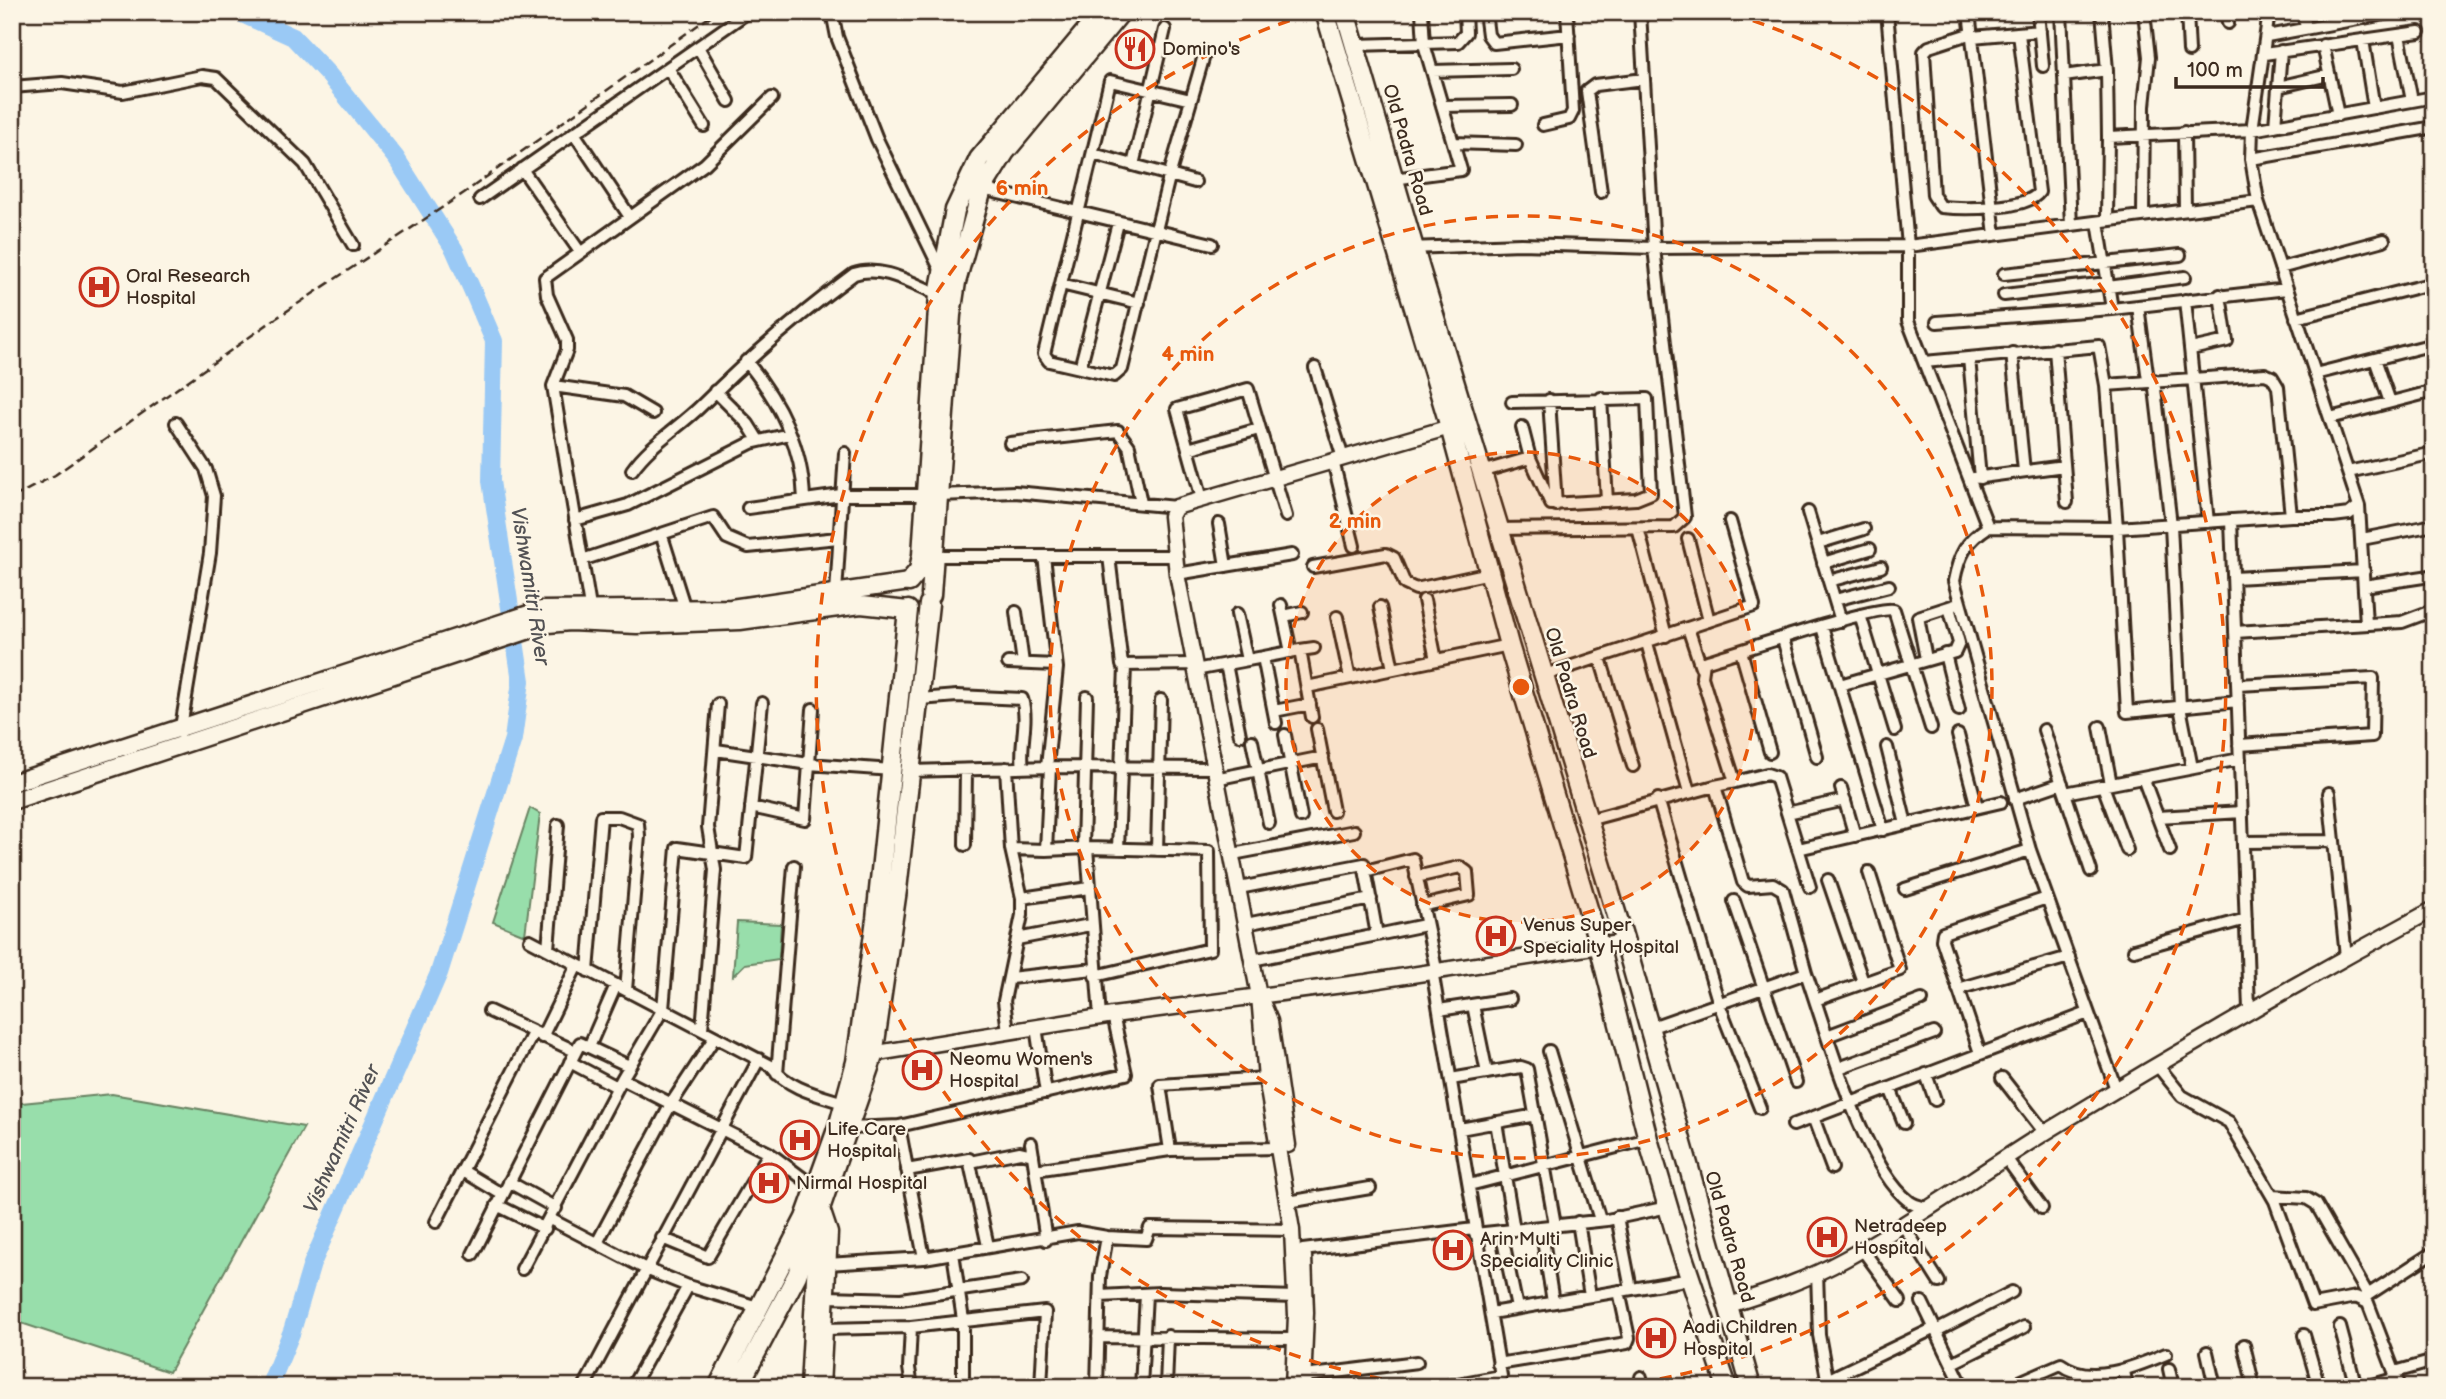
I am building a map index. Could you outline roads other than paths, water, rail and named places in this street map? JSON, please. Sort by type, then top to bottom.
[{"type":"main road","points":[[973,187],[1121,12]]},
{"type":"main road","name":"Old Padra Road","points":[[1325,12],[1481,472],[1625,942],[1751,1387]]},
{"type":"main road","name":"Old Padra Road","points":[[1345,12],[1393,179],[1405,248],[1509,645],[1599,945],[1648,1139],[1727,1387]]},
{"type":"main road","points":[[738,1387],[797,1275],[813,1209],[850,1106],[865,1055],[920,699],[930,599],[929,556],[948,289],[979,159],[1096,15]]},
{"type":"main road","points":[[865,1055],[908,610],[900,597],[902,589],[929,556]]},
{"type":"main road","points":[[12,783],[180,727],[545,617],[731,608],[909,582],[923,583],[930,599]]},
{"type":"main road","points":[[591,616],[636,625],[740,621],[861,605],[921,611],[930,599]]},
{"type":"main road","points":[[12,802],[452,646]]},
{"type":"main road","points":[[718,1387],[813,1209],[850,1128],[850,1106]]},
{"type":"main road","points":[[813,1209],[829,1233],[821,1387]]},
{"type":"main road","points":[[809,1387],[816,1261],[813,1209]]},
{"type":"street","points":[[480,199],[748,12]]},
{"type":"street","points":[[832,12],[837,37],[877,139],[948,289]]},
{"type":"street","points":[[1393,179],[1461,170],[1424,44],[1422,12]]},
{"type":"street","points":[[1356,45],[1462,41],[1466,33],[1465,12]]},
{"type":"street","points":[[1485,12],[1489,38],[1498,45],[1569,35]]},
{"type":"street","points":[[1543,125],[1569,118],[1573,111],[1567,12]]},
{"type":"street","points":[[1498,529],[1674,527],[1685,517],[1654,248],[1640,12]]},
{"type":"street","points":[[1887,12],[1908,246],[1908,321],[1975,478],[1988,527]]},
{"type":"street","points":[[1969,12],[1995,234]]},
{"type":"street","points":[[2038,12],[2043,66]]},
{"type":"street","points":[[2061,12],[2071,225]]},
{"type":"street","points":[[2102,12],[2107,70],[2108,137],[2102,221],[2104,263],[2112,309]]},
{"type":"street","points":[[2143,216],[2149,57],[2144,12]]},
{"type":"street","points":[[2187,12],[2189,51]]},
{"type":"street","points":[[2269,12],[2252,130],[2251,159],[2258,201],[2359,506],[2366,624]]},
{"type":"street","points":[[2303,12],[2306,29]]},
{"type":"street","points":[[2267,36],[2306,29],[2341,17],[2396,12]]},
{"type":"street","points":[[1133,165],[1165,29]]},
{"type":"street","points":[[2019,34],[2039,192],[2028,202],[1991,207],[1941,207],[1933,195],[1924,52],[1929,47],[1972,35],[2040,32]]},
{"type":"street","points":[[2264,54],[2419,32]]},
{"type":"street","points":[[2399,35],[2412,101]]},
{"type":"street","points":[[2363,40],[2374,108]]},
{"type":"street","points":[[2323,45],[2338,115]]},
{"type":"street","points":[[698,47],[729,101]]},
{"type":"street","points":[[2275,126],[2281,51]]},
{"type":"street","points":[[1191,100],[1110,81],[1044,354],[1049,362],[1114,376],[1120,374],[1170,173],[1205,52]]},
{"type":"street","points":[[668,68],[704,126]]},
{"type":"street","points":[[1432,71],[1511,69]]},
{"type":"street","points":[[2064,76],[2107,70]]},
{"type":"street","points":[[2278,87],[2329,75]]},
{"type":"street","points":[[12,86],[62,83],[123,92],[202,76],[216,79],[305,164],[353,244]]},
{"type":"street","points":[[1601,192],[1587,91],[1595,85],[1644,79]]},
{"type":"street","points":[[2108,137],[2252,130],[2434,96]]},
{"type":"street","points":[[591,616],[553,386],[567,350],[567,340],[547,295],[545,278],[705,164],[772,98]]},
{"type":"street","points":[[1442,106],[1512,105]]},
{"type":"street","points":[[2251,159],[2434,127]]},
{"type":"street","points":[[2184,132],[2185,210]]},
{"type":"street","points":[[574,133],[630,216]]},
{"type":"street","points":[[1453,144],[1516,145]]},
{"type":"street","points":[[1093,154],[1195,182]]},
{"type":"street","points":[[522,169],[580,252]]},
{"type":"street","points":[[973,187],[1212,244]]},
{"type":"street","points":[[1405,248],[1521,244],[1654,248],[1908,246],[2258,201]]},
{"type":"street","points":[[1080,368],[1118,223]]},
{"type":"street","points":[[2280,268],[2384,240]]},
{"type":"street","points":[[2004,274],[2179,255]]},
{"type":"street","points":[[632,470],[644,453],[746,361],[854,274],[864,271],[888,274],[948,289]]},
{"type":"street","points":[[2004,295],[2185,277]]},
{"type":"street","points":[[1061,284],[1139,303]]},
{"type":"street","points":[[2297,318],[2434,284]]},
{"type":"street","points":[[1937,322],[2112,309],[2287,289]]},
{"type":"street","points":[[2191,349],[2227,341],[2220,295]]},
{"type":"street","points":[[2185,300],[2208,522]]},
{"type":"street","points":[[2138,306],[2171,525],[2180,707],[2192,768]]},
{"type":"street","points":[[2315,374],[2434,344]]},
{"type":"street","points":[[1924,362],[2099,346],[2106,385],[2117,528],[2127,712],[2238,701]]},
{"type":"street","points":[[2055,349],[2067,502]]},
{"type":"street","points":[[2012,354],[2024,471]]},
{"type":"street","points":[[1969,358],[1975,478]]},
{"type":"street","points":[[2375,359],[2390,402]]},
{"type":"street","points":[[746,361],[772,394],[790,434],[803,472],[804,500]]},
{"type":"street","points":[[1315,368],[1338,460],[1354,546]]},
{"type":"street","points":[[2106,385],[2265,374],[2272,377],[2280,400],[2291,516]]},
{"type":"street","points":[[553,386],[624,396],[653,413]]},
{"type":"street","points":[[1202,499],[1177,409],[1248,389],[1286,516]]},
{"type":"street","points":[[715,391],[748,424],[758,440]]},
{"type":"street","points":[[2330,418],[2434,391]]},
{"type":"street","points":[[1512,402],[1643,397],[1649,405],[1651,493],[1636,499],[1556,505],[1547,500],[1530,458],[1522,427]]},
{"type":"street","points":[[1601,398],[1607,501]]},
{"type":"street","points":[[1549,400],[1556,505]]},
{"type":"street","points":[[176,423],[206,469],[214,496],[210,553],[178,745]]},
{"type":"street","points":[[748,508],[842,495],[1015,492],[1176,506],[1450,427]]},
{"type":"street","points":[[1188,449],[1259,429]]},
{"type":"street","points":[[1010,443],[1118,431],[1129,446],[1141,503]]},
{"type":"street","points":[[575,520],[628,505],[758,440],[790,434]]},
{"type":"street","points":[[836,593],[845,453]]},
{"type":"street","points":[[2348,472],[2434,453]]},
{"type":"street","points":[[1481,472],[1530,458]]},
{"type":"street","points":[[1975,478],[2064,466]]},
{"type":"street","points":[[1176,506],[1171,516],[1177,574],[1259,996],[1266,1079],[1303,1250],[1306,1312],[1300,1383]]},
{"type":"street","points":[[2116,1089],[2029,850],[1954,581],[1959,557],[1970,538],[1988,527],[2117,528],[2171,525],[2349,514],[2359,506]]},
{"type":"street","points":[[1808,512],[1841,621]]},
{"type":"street","points":[[582,559],[662,536],[713,517],[727,538],[748,547],[838,538]]},
{"type":"street","points":[[2231,520],[2249,1009]]},
{"type":"street","points":[[1542,676],[1754,606],[1730,521]]},
{"type":"street","points":[[1219,524],[1226,566]]},
{"type":"street","points":[[2362,539],[2434,525]]},
{"type":"street","points":[[1638,528],[1666,636]]},
{"type":"street","points":[[1818,543],[1864,529]]},
{"type":"street","points":[[662,536],[685,609]]},
{"type":"street","points":[[1688,539],[1709,621]]},
{"type":"street","points":[[1824,563],[1870,549]]},
{"type":"street","points":[[1313,567],[1386,554],[1394,558],[1405,584],[1416,589],[1490,573]]},
{"type":"street","points":[[1177,574],[1292,555]]},
{"type":"street","points":[[929,556],[1176,556]]},
{"type":"street","points":[[1044,556],[1056,665],[1048,767],[1046,850]]},
{"type":"street","points":[[1109,556],[1120,661],[1125,667],[1118,849]]},
{"type":"street","points":[[1829,581],[1881,566]]},
{"type":"street","points":[[2234,578],[2364,571]]},
{"type":"street","points":[[2364,586],[2430,576]]},
{"type":"street","points":[[1835,600],[1889,586]]},
{"type":"street","points":[[1424,600],[1436,660]]},
{"type":"street","points":[[1926,659],[1918,617],[1961,604]]},
{"type":"street","points":[[1380,607],[1393,669]]},
{"type":"street","points":[[1840,685],[1959,648],[1949,607]]},
{"type":"street","points":[[1701,667],[1703,662],[1888,608],[1894,610],[1931,729]]},
{"type":"street","points":[[2235,632],[2402,622],[2434,610]]},
{"type":"street","points":[[1303,612],[1283,611],[1307,687],[1312,718]]},
{"type":"street","points":[[1016,612],[1023,663]]},
{"type":"street","points":[[1237,614],[1247,660]]},
{"type":"street","points":[[1860,615],[1895,730]]},
{"type":"street","points":[[1337,617],[1350,678]]},
{"type":"street","points":[[1822,627],[1883,830]]},
{"type":"street","points":[[1688,628],[1735,782]]},
{"type":"street","points":[[1783,639],[1817,757]]},
{"type":"street","points":[[1647,643],[1689,792]]},
{"type":"street","points":[[1307,687],[1509,645]]},
{"type":"street","points":[[1125,667],[1226,664],[1314,648]]},
{"type":"street","points":[[1741,651],[1770,752]]},
{"type":"street","points":[[1945,654],[1959,710]]},
{"type":"street","points":[[1264,657],[1276,723]]},
{"type":"street","points":[[1600,658],[1633,766]]},
{"type":"street","points":[[1007,663],[1056,665]]},
{"type":"street","points":[[1226,664],[1240,735]]},
{"type":"street","points":[[2237,685],[2373,678],[2372,736],[2239,745]]},
{"type":"street","points":[[920,699],[957,696],[1022,699],[1025,711],[1020,751],[1023,768]]},
{"type":"street","points":[[850,1128],[899,1126],[1126,1074],[1106,1016],[1095,973],[1090,925],[1085,848],[1087,697]]},
{"type":"street","points":[[1157,850],[1161,700]]},
{"type":"street","points":[[522,1269],[629,1066],[663,1009],[677,848],[746,858],[762,703]]},
{"type":"street","points":[[702,1029],[715,870],[708,827],[718,704]]},
{"type":"street","points":[[1274,711],[1310,704]]},
{"type":"street","points":[[751,807],[805,819],[813,709]]},
{"type":"street","points":[[2100,727],[2107,785],[2127,850]]},
{"type":"street","points":[[1317,729],[1333,811]]},
{"type":"street","points":[[2045,730],[2091,871]]},
{"type":"street","points":[[1285,735],[1301,817]]},
{"type":"street","points":[[1958,735],[1977,807]]},
{"type":"street","points":[[1252,741],[1269,822]]},
{"type":"street","points":[[1887,747],[1906,824]]},
{"type":"street","points":[[716,750],[809,764],[892,770]]},
{"type":"street","points":[[911,771],[1160,767],[1214,773],[1258,770],[1323,757]]},
{"type":"street","points":[[2015,799],[2063,788],[2107,785],[2240,759]]},
{"type":"street","points":[[1006,768],[1011,849],[1022,898],[1017,939],[1004,1001],[1008,1031]]},
{"type":"street","points":[[965,845],[966,771]]},
{"type":"street","points":[[1588,820],[1658,799],[1772,774],[1776,777],[1810,887]]},
{"type":"street","points":[[2143,778],[2170,850]]},
{"type":"street","points":[[1715,786],[1743,882],[1748,886],[1773,884],[1783,890],[1806,974],[1870,1149],[1901,1193],[1912,1203],[1930,1209]]},
{"type":"street","points":[[1841,788],[1855,836]]},
{"type":"street","points":[[2329,793],[2346,957]]},
{"type":"street","points":[[1658,799],[1719,1004],[1760,1108]]},
{"type":"street","points":[[1787,813],[1844,800]]},
{"type":"street","points":[[1798,849],[2001,802]]},
{"type":"street","points":[[2158,817],[2242,812]]},
{"type":"street","points":[[589,971],[601,817],[619,817],[638,824],[639,836],[621,987],[589,1047]]},
{"type":"street","points":[[548,949],[558,825]]},
{"type":"street","points":[[1233,854],[1354,831]]},
{"type":"street","points":[[2243,842],[2334,841]]},
{"type":"street","points":[[1010,978],[1095,973],[1210,949],[1209,850],[1011,849]]},
{"type":"street","points":[[1905,889],[2029,850]]},
{"type":"street","points":[[1365,871],[1413,859],[1434,970],[1469,1185],[1474,1232],[1501,1376],[1440,1387]]},
{"type":"street","points":[[1239,888],[1364,864],[1377,935]]},
{"type":"street","points":[[777,1074],[794,866]]},
{"type":"street","points":[[1416,877],[1460,867],[1467,872],[1470,892],[1465,898],[1422,906]]},
{"type":"street","points":[[1815,1000],[1900,970],[1869,873]]},
{"type":"street","points":[[1828,880],[1863,982]]},
{"type":"street","points":[[1022,898],[1089,888]]},
{"type":"street","points":[[1980,1053],[1942,940],[1943,933],[2047,898]]},
{"type":"street","points":[[1246,924],[1371,900]]},
{"type":"street","points":[[1734,901],[1796,1082]]},
{"type":"street","points":[[1726,1306],[1817,1272],[1862,1249],[1930,1209],[2045,1133],[2249,1009],[2434,909]]},
{"type":"street","points":[[2134,950],[2246,919]]},
{"type":"street","points":[[1017,939],[1090,925]]},
{"type":"street","points":[[1252,960],[1425,925]]},
{"type":"street","points":[[530,940],[759,1059],[808,1093],[850,1106]]},
{"type":"street","points":[[865,1055],[1106,1016],[1625,942]]},
{"type":"street","points":[[1958,989],[2068,957]]},
{"type":"street","points":[[436,1222],[577,965]]},
{"type":"street","points":[[1649,1028],[1806,974]]},
{"type":"street","points":[[1259,996],[1270,1021],[1292,1201],[1300,1383]]},
{"type":"street","points":[[1439,1010],[1510,999]]},
{"type":"street","points":[[1828,1036],[1922,1000]]},
{"type":"street","points":[[1473,1005],[1487,1073]]},
{"type":"street","points":[[489,1011],[538,1035],[620,1083],[671,1104],[769,1153],[813,1209]]},
{"type":"street","points":[[1793,1125],[2088,1013]]},
{"type":"street","points":[[1036,1027],[1046,1093]]},
{"type":"street","points":[[1839,1068],[1934,1033]]},
{"type":"street","points":[[597,1243],[671,1104],[715,1037]]},
{"type":"street","points":[[473,1254],[580,1043],[629,1066]]},
{"type":"street","points":[[1549,1051],[1600,1220]]},
{"type":"street","points":[[584,1387],[759,1059]]},
{"type":"street","points":[[2157,1065],[2182,1096],[2225,1118],[2272,1196],[2313,1305],[2320,1307],[2365,1297],[2434,1252]]},
{"type":"street","points":[[1451,1079],[1525,1067],[1555,1225]]},
{"type":"street","points":[[1926,1074],[1935,1100]]},
{"type":"street","points":[[2002,1078],[2045,1133]]},
{"type":"street","points":[[1170,1150],[1160,1085],[1266,1079]]},
{"type":"street","points":[[1890,1088],[1904,1123]]},
{"type":"street","points":[[1460,1129],[1536,1115]]},
{"type":"street","points":[[1813,1117],[1832,1168]]},
{"type":"street","points":[[1496,1122],[1514,1230]]},
{"type":"street","points":[[899,1126],[924,1258]]},
{"type":"street","points":[[1469,1185],[1648,1139]]},
{"type":"street","points":[[1031,1143],[1046,1240]]},
{"type":"street","points":[[1035,1170],[1170,1150],[1204,1152],[1279,1148]]},
{"type":"street","points":[[970,1162],[1020,1152],[1033,1155]]},
{"type":"street","points":[[662,1238],[708,1257],[769,1153]]},
{"type":"street","points":[[2006,1158],[2042,1208]]},
{"type":"street","points":[[907,1170],[969,1159],[988,1246]]},
{"type":"street","points":[[463,1171],[503,1195]]},
{"type":"street","points":[[509,1182],[550,1218],[646,1269],[688,1286],[761,1308]]},
{"type":"street","points":[[1292,1201],[1370,1188]]},
{"type":"street","points":[[2272,1196],[2306,1198],[2316,1204],[2368,1303],[2397,1379]]},
{"type":"street","points":[[497,1205],[550,1218]]},
{"type":"street","points":[[1303,1250],[1541,1227],[1600,1220],[1668,1207]]},
{"type":"street","points":[[1617,1217],[1631,1289]]},
{"type":"street","points":[[1578,1222],[1590,1296]]},
{"type":"street","points":[[1903,1225],[1939,1282]]},
{"type":"street","points":[[1541,1227],[1553,1302]]},
{"type":"street","points":[[827,1264],[924,1258],[988,1246],[1046,1240],[1078,1232],[1146,1239],[1150,1228],[1292,1230]]},
{"type":"street","points":[[1501,1231],[1517,1308]]},
{"type":"street","points":[[1097,1387],[1100,1296],[1107,1237]]},
{"type":"street","points":[[1862,1249],[1900,1301]]},
{"type":"street","points":[[953,1253],[963,1320],[963,1387]]},
{"type":"street","points":[[1817,1272],[1819,1335],[1828,1383],[2012,1292]]},
{"type":"street","points":[[1491,1313],[1691,1279]]},
{"type":"street","points":[[826,1297],[901,1299],[1022,1281]]},
{"type":"street","points":[[632,1387],[688,1286]]},
{"type":"street","points":[[1498,1364],[1627,1343],[1629,1338],[1619,1291]]},
{"type":"street","points":[[1100,1296],[1146,1294],[1296,1297]]},
{"type":"street","points":[[1141,1387],[1146,1294]]},
{"type":"street","points":[[1922,1302],[1964,1387]]},
{"type":"street","points":[[825,1329],[911,1327],[1045,1312],[1041,1387]]},
{"type":"street","points":[[2340,1326],[2356,1387]]},
{"type":"street","points":[[911,1327],[909,1368],[912,1387]]},
{"type":"street","points":[[1952,1363],[2024,1327]]},
{"type":"street","points":[[2304,1335],[2319,1387]]},
{"type":"street","points":[[1166,1387],[1168,1336]]},
{"type":"street","points":[[1098,1337],[1296,1339]]},
{"type":"street","points":[[2244,1345],[2254,1387]]},
{"type":"street","points":[[2207,1352],[2216,1387]]},
{"type":"street","points":[[2008,1387],[2027,1383],[2061,1364],[2072,1373],[2124,1371],[2166,1354]]},
{"type":"street","points":[[2366,1387],[2397,1379],[2434,1361]]},
{"type":"street","points":[[1300,1383],[1417,1362]]},
{"type":"street","points":[[2169,1369],[2173,1387]]},
{"type":"street","points":[[2124,1371],[2127,1387]]},
{"type":"waterway","name":"Vishwamitri River","points":[[238,12],[293,37],[328,74],[396,158],[454,249],[494,341],[491,481],[521,681],[513,739],[439,973],[312,1264],[292,1331],[269,1387]]},
{"type":"railway","points":[[12,498],[55,475],[275,319],[464,193],[716,12]]},
{"type":"place","name":"Domino's","points":[[1135,49]]},
{"type":"place","name":"Oral Research Hospital","points":[[99,287]]},
{"type":"place","name":"Venus Super Speciality Hospital","points":[[1496,936]]},
{"type":"place","name":"Neomu Women's Hospital","points":[[922,1070]]},
{"type":"place","name":"Life Care Hospital","points":[[800,1140]]},
{"type":"place","name":"Nirmal Hospital","points":[[769,1183]]},
{"type":"place","name":"Netradeep Hospital","points":[[1827,1237]]},
{"type":"place","name":"Arin Multi Speciality Clinic","points":[[1453,1250]]},
{"type":"place","name":"Aadi Children Hospital","points":[[1656,1338]]}]
